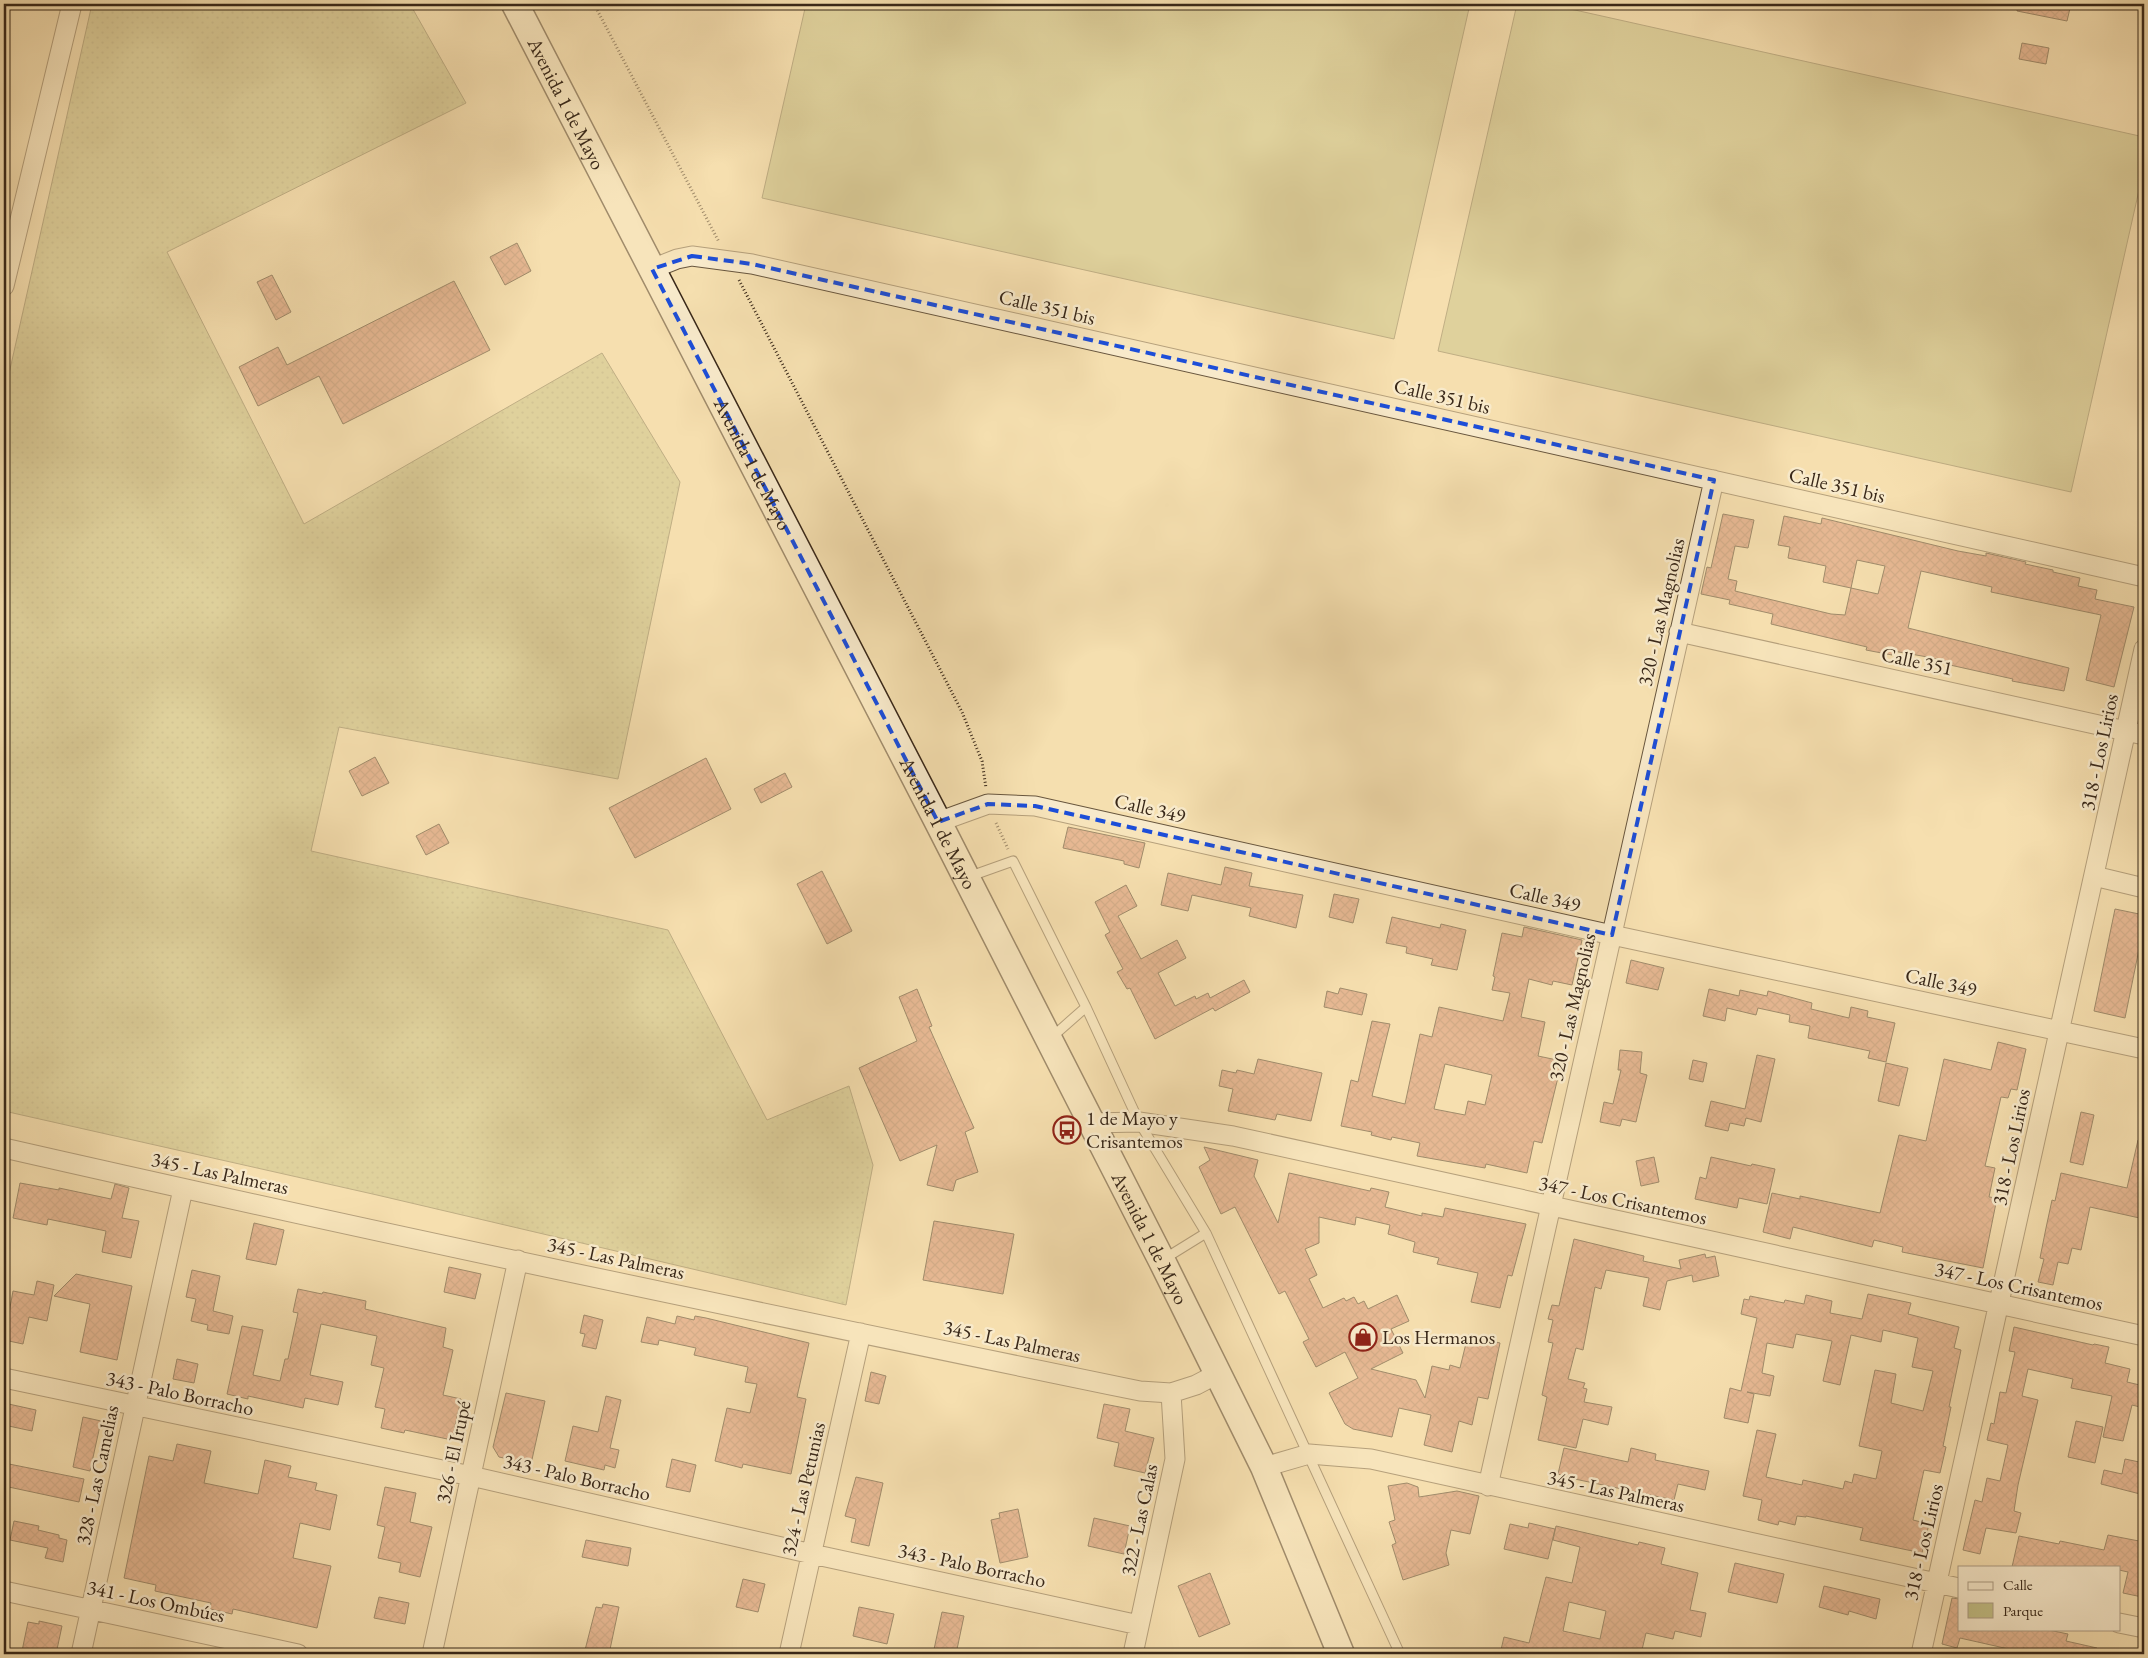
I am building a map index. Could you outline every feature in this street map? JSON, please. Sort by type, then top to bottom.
[{"type":"main road","name":"Avenida 1 de Mayo","points":[[515,4],[938,822],[1162,1261],[1264,1467],[1341,1654]]},
{"type":"street","points":[[4,286],[72,4]]},
{"type":"street","name":"Calle 351 bis","points":[[652,269],[677,259],[692,256],[762,266],[2144,577]]},
{"type":"street","name":"320 - Las Magnolias","points":[[1488,1486],[1714,480]]},
{"type":"street","name":"Calle 351","points":[[1679,632],[2135,733]]},
{"type":"street","name":"318 - Los Lirios","points":[[1921,1654],[2094,876],[2135,733],[2144,650]]},
{"type":"street","name":"Calle 349","points":[[938,822],[988,804],[1035,806],[1612,935],[2144,1049]]},
{"type":"street","points":[[2094,876],[2144,888]]},
{"type":"street","name":"347 - Los Crisantemos","points":[[1091,1123],[1139,1122],[1233,1136],[2144,1336]]},
{"type":"street","name":"345 - Las Palmeras","points":[[4,1148],[183,1189],[1140,1391],[1171,1393],[1196,1385],[1218,1374]]},
{"type":"street","name":"328 - Las Camelias","points":[[81,1654],[183,1189]]},
{"type":"street","name":"326 - El Irupé","points":[[432,1654],[518,1260]]},
{"type":"street","name":"324 - Las Petunias","points":[[789,1654],[861,1333]]},
{"type":"street","name":"343 - Palo Borracho","points":[[4,1378],[471,1476],[812,1554],[1139,1625]]},
{"type":"street","name":"322 - Las Calas","points":[[1133,1654],[1175,1459],[1171,1393]]},
{"type":"street","name":"345 - Las Palmeras","points":[[1264,1467],[1309,1454],[1370,1459],[1958,1588]]},
{"type":"street","name":"341 - Los Ombúes","points":[[4,1591],[298,1654]]},
{"type":"street","points":[[2120,1623],[2144,1628]]},
{"type":"lane","points":[[966,878],[1013,861],[1086,1007],[1139,1122],[1206,1233],[1400,1654]]},
{"type":"lane","points":[[1049,1040],[1086,1007]]},
{"type":"lane","points":[[1162,1261],[1206,1233]]},
{"type":"path","points":[[594,4],[962,712],[982,761],[988,804],[1013,861]]},
{"type":"highlighted area","points":[[692,256],[752,264],[1714,480],[1612,935],[1035,806],[988,804],[938,822],[652,269]]},
{"type":"green space","points":[[92,4],[410,4],[466,103],[167,252],[304,524],[602,353],[680,482],[618,779],[339,727],[311,851],[668,930],[767,1120],[849,1086],[873,1165],[846,1305],[377,1195],[4,1111],[4,396]]},
{"type":"green space","points":[[806,4],[1470,4],[1394,339],[762,198]]},
{"type":"green space","points":[[1517,4],[1548,4],[2144,137],[2144,168],[2071,492],[1438,351]]},
{"type":"building","points":[[2018,4],[2071,4],[2067,21],[2017,11]]},
{"type":"building","points":[[2022,43],[2049,48],[2046,64],[2019,59]]},
{"type":"building","points":[[517,243],[531,271],[505,285],[490,257]]},
{"type":"building","points":[[272,275],[291,312],[276,320],[257,282]]},
{"type":"building","points":[[454,281],[490,350],[343,424],[319,376],[258,406],[239,367],[278,347],[287,365]]},
{"type":"building","points":[[1723,514],[1754,520],[1748,548],[1735,546],[1728,579],[1737,581],[1735,591],[1831,614],[1845,615],[1851,588],[1823,582],[1826,566],[1788,558],[1790,547],[1778,545],[1784,516],[1821,524],[1822,518],[1958,551],[1986,556],[1986,553],[2026,562],[2025,564],[2080,578],[2078,586],[2097,590],[2095,599],[2134,607],[2114,687],[2086,680],[2101,615],[1991,592],[1992,587],[1921,571],[1908,628],[2069,668],[2064,691],[2012,681],[2013,679],[1950,665],[1951,662],[1893,651],[1892,655],[1866,650],[1867,647],[1771,624],[1773,614],[1729,604],[1730,600],[1701,594],[1707,567],[1711,568]],"holes":[[[1857,560],[1885,566],[1878,594],[1851,588]]]},
{"type":"building","points":[[375,757],[389,783],[362,796],[349,771]]},
{"type":"building","points":[[706,758],[731,809],[635,858],[609,808]]},
{"type":"building","points":[[785,773],[792,787],[761,803],[754,789]]},
{"type":"building","points":[[439,824],[449,843],[426,855],[416,836]]},
{"type":"building","points":[[1068,827],[1145,843],[1139,868],[1124,864],[1124,861],[1063,848]]},
{"type":"building","points":[[1225,867],[1252,873],[1249,886],[1303,895],[1296,928],[1249,916],[1251,908],[1192,895],[1188,911],[1161,905],[1168,873],[1221,885]]},
{"type":"building","points":[[822,871],[852,931],[827,944],[797,884]]},
{"type":"building","points":[[1126,885],[1137,906],[1118,916],[1141,959],[1177,940],[1186,958],[1158,973],[1175,1006],[1195,996],[1196,999],[1208,993],[1210,998],[1244,980],[1250,992],[1215,1011],[1213,1008],[1155,1039],[1130,988],[1127,989],[1117,972],[1123,969],[1105,935],[1110,932],[1095,902]]},
{"type":"building","points":[[1334,894],[1359,899],[1353,923],[1329,917]]},
{"type":"building","points":[[2115,909],[2144,915],[2144,925],[2125,1018],[2094,1011]]},
{"type":"building","points":[[1392,917],[1440,928],[1441,924],[1466,930],[1457,970],[1431,965],[1433,959],[1406,953],[1407,947],[1386,943]]},
{"type":"building","points":[[1524,927],[1582,940],[1572,985],[1553,981],[1552,985],[1529,979],[1521,1017],[1545,1022],[1538,1056],[1562,1061],[1542,1143],[1534,1141],[1527,1173],[1486,1164],[1485,1168],[1417,1156],[1420,1143],[1392,1137],[1391,1140],[1371,1135],[1372,1132],[1341,1126],[1351,1080],[1358,1082],[1372,1021],[1390,1024],[1372,1096],[1405,1104],[1420,1034],[1432,1037],[1439,1007],[1503,1021],[1510,993],[1492,990],[1502,933],[1522,937]],"holes":[[[1445,1064],[1492,1075],[1485,1105],[1468,1101],[1465,1115],[1434,1109]]]},
{"type":"building","points":[[1631,960],[1664,968],[1658,990],[1626,983]]},
{"type":"building","points":[[1340,988],[1367,994],[1362,1015],[1324,1007],[1327,991],[1338,994]]},
{"type":"building","points":[[917,989],[932,1026],[929,1027],[974,1128],[965,1132],[978,1172],[956,1180],[953,1191],[927,1185],[937,1145],[900,1161],[859,1068],[917,1041],[899,997]]},
{"type":"building","points":[[1709,989],[1739,996],[1740,990],[1767,996],[1768,991],[1812,1003],[1811,1009],[1849,1018],[1851,1007],[1868,1011],[1867,1017],[1895,1023],[1886,1062],[1868,1058],[1870,1051],[1808,1038],[1810,1026],[1789,1022],[1790,1015],[1758,1008],[1756,1015],[1727,1008],[1725,1021],[1703,1016]]},
{"type":"building","points":[[1998,1042],[2026,1049],[2017,1090],[2011,1089],[2008,1098],[2001,1097],[1985,1166],[1995,1168],[1989,1197],[1997,1198],[1983,1268],[1902,1252],[1903,1247],[1874,1240],[1872,1247],[1793,1227],[1790,1239],[1763,1232],[1772,1193],[1800,1199],[1800,1196],[1880,1213],[1899,1135],[1926,1141],[1944,1059],[1991,1070]]},
{"type":"building","points":[[1620,1050],[1642,1052],[1640,1073],[1647,1075],[1636,1122],[1622,1119],[1620,1126],[1600,1122],[1604,1102],[1613,1104],[1621,1070],[1618,1070]]},
{"type":"building","points":[[1757,1055],[1775,1059],[1761,1122],[1746,1118],[1744,1126],[1730,1123],[1728,1131],[1705,1126],[1711,1101],[1745,1109]]},
{"type":"building","points":[[1258,1059],[1322,1073],[1311,1121],[1277,1114],[1275,1120],[1228,1111],[1233,1089],[1219,1086],[1222,1070],[1236,1073],[1237,1070],[1254,1074]]},
{"type":"building","points":[[1693,1060],[1707,1063],[1703,1082],[1689,1079]]},
{"type":"building","points":[[1886,1063],[1908,1068],[1899,1106],[1878,1101]]},
{"type":"building","points":[[2081,1112],[2094,1115],[2083,1165],[2070,1162]]},
{"type":"building","points":[[2138,1140],[2144,1140],[2144,1219],[2090,1207],[2081,1250],[2072,1248],[2068,1264],[2058,1262],[2053,1285],[2038,1282],[2044,1259],[2040,1258],[2046,1228],[2052,1200],[2055,1201],[2061,1173],[2127,1188]]},
{"type":"building","points":[[1204,1147],[1258,1160],[1254,1176],[1278,1223],[1289,1173],[1370,1191],[1371,1188],[1389,1192],[1385,1207],[1422,1216],[1422,1213],[1443,1217],[1445,1208],[1526,1224],[1512,1276],[1508,1275],[1500,1308],[1471,1302],[1478,1273],[1437,1264],[1439,1258],[1413,1252],[1415,1242],[1388,1234],[1390,1225],[1356,1217],[1355,1225],[1319,1217],[1319,1243],[1305,1249],[1317,1275],[1309,1279],[1323,1308],[1344,1298],[1346,1301],[1354,1297],[1358,1304],[1364,1301],[1368,1309],[1397,1295],[1409,1321],[1391,1329],[1403,1353],[1371,1369],[1416,1380],[1425,1398],[1432,1366],[1449,1370],[1450,1365],[1460,1368],[1468,1335],[1500,1343],[1488,1399],[1478,1397],[1472,1425],[1459,1421],[1452,1452],[1424,1445],[1431,1415],[1399,1408],[1392,1437],[1353,1429],[1345,1424],[1329,1393],[1358,1378],[1345,1352],[1316,1367],[1303,1342],[1309,1339],[1285,1291],[1279,1294],[1235,1207],[1221,1214],[1199,1167],[1210,1160]]},
{"type":"building","points":[[1654,1157],[1659,1182],[1641,1186],[1636,1161]]},
{"type":"building","points":[[1711,1157],[1775,1169],[1767,1204],[1739,1198],[1737,1208],[1695,1199],[1700,1177],[1706,1179]]},
{"type":"building","points":[[20,1183],[59,1190],[59,1188],[111,1199],[115,1184],[129,1188],[122,1218],[139,1221],[131,1258],[102,1252],[106,1231],[48,1219],[47,1225],[13,1218]]},
{"type":"building","points":[[934,1221],[1014,1234],[1003,1294],[923,1280]]},
{"type":"building","points":[[254,1223],[284,1230],[276,1265],[246,1259]]},
{"type":"building","points":[[1574,1239],[1644,1256],[1643,1261],[1681,1269],[1679,1260],[1705,1254],[1706,1258],[1715,1256],[1719,1276],[1693,1282],[1692,1275],[1667,1281],[1660,1310],[1643,1306],[1649,1278],[1606,1270],[1601,1289],[1595,1287],[1583,1350],[1576,1348],[1568,1379],[1585,1383],[1583,1388],[1587,1389],[1584,1402],[1612,1407],[1608,1425],[1583,1419],[1576,1448],[1538,1440],[1547,1397],[1542,1395],[1553,1343],[1548,1342],[1553,1320],[1548,1319],[1552,1305],[1559,1306]]},
{"type":"building","points":[[449,1267],[481,1274],[475,1299],[444,1292]]},
{"type":"building","points":[[192,1270],[220,1276],[213,1311],[233,1316],[229,1334],[207,1330],[208,1325],[191,1321],[196,1299],[186,1297]]},
{"type":"building","points":[[76,1274],[132,1286],[117,1360],[80,1352],[90,1304],[54,1296]]},
{"type":"building","points":[[37,1281],[54,1285],[47,1321],[29,1317],[23,1344],[4,1340],[13,1291],[34,1295]]},
{"type":"building","points":[[298,1289],[366,1301],[365,1309],[446,1328],[443,1347],[453,1350],[443,1395],[461,1399],[452,1440],[405,1430],[404,1433],[381,1428],[385,1409],[375,1407],[384,1368],[371,1365],[377,1336],[321,1324],[310,1375],[343,1382],[338,1405],[305,1398],[303,1408],[248,1396],[248,1399],[227,1394],[242,1326],[263,1330],[253,1375],[280,1381],[285,1359],[288,1359],[298,1313],[293,1312]]},
{"type":"building","points":[[1868,1294],[1911,1303],[1908,1314],[1959,1327],[1954,1348],[1961,1350],[1949,1407],[1951,1407],[1943,1446],[1946,1447],[1940,1473],[1924,1470],[1913,1520],[1929,1524],[1922,1553],[1860,1540],[1863,1528],[1806,1516],[1797,1516],[1795,1525],[1779,1521],[1778,1525],[1758,1520],[1762,1500],[1743,1496],[1757,1430],[1776,1434],[1766,1477],[1802,1485],[1803,1480],[1843,1489],[1845,1481],[1852,1483],[1854,1474],[1876,1479],[1882,1451],[1859,1446],[1875,1370],[1896,1374],[1891,1403],[1923,1411],[1933,1371],[1912,1367],[1918,1338],[1883,1330],[1881,1342],[1851,1335],[1840,1385],[1823,1381],[1832,1341],[1796,1334],[1793,1348],[1767,1343],[1762,1373],[1774,1376],[1770,1396],[1747,1392],[1754,1394],[1748,1423],[1724,1418],[1730,1388],[1741,1391],[1757,1318],[1741,1314],[1744,1299],[1749,1300],[1750,1296],[1784,1303],[1785,1300],[1804,1304],[1806,1295],[1832,1301],[1830,1313],[1862,1319]]},
{"type":"building","points":[[584,1315],[603,1320],[596,1349],[582,1346],[585,1334],[580,1333]]},
{"type":"building","points":[[677,1316],[694,1320],[695,1316],[706,1318],[809,1343],[797,1397],[806,1399],[791,1474],[743,1464],[742,1468],[715,1461],[727,1408],[750,1413],[757,1384],[745,1382],[748,1367],[694,1355],[696,1348],[659,1340],[658,1345],[641,1342],[647,1317],[675,1324]]},
{"type":"building","points":[[2014,1327],[2109,1347],[2105,1363],[2130,1369],[2127,1382],[2144,1386],[2144,1408],[2132,1405],[2123,1441],[2103,1437],[2112,1396],[2071,1388],[2073,1379],[2028,1369],[2022,1396],[2038,1400],[2018,1485],[2014,1511],[2021,1513],[2016,1533],[1986,1528],[1980,1554],[1963,1550],[1975,1500],[1982,1502],[1987,1478],[2000,1481],[2008,1445],[1987,1440],[1991,1423],[1994,1424],[2000,1392],[2006,1393],[2015,1352],[2009,1351]]},
{"type":"building","points":[[177,1359],[198,1364],[194,1383],[173,1379]]},
{"type":"building","points":[[871,1372],[886,1376],[879,1404],[865,1401]]},
{"type":"building","points":[[506,1393],[545,1401],[531,1464],[499,1457],[493,1447]]},
{"type":"building","points":[[606,1396],[621,1400],[610,1448],[619,1450],[615,1468],[605,1465],[604,1470],[565,1461],[573,1426],[598,1432]]},
{"type":"building","points":[[4,1403],[36,1410],[32,1431],[4,1425]]},
{"type":"building","points":[[1104,1404],[1130,1409],[1125,1431],[1154,1438],[1145,1473],[1114,1466],[1119,1443],[1097,1438]]},
{"type":"building","points":[[83,1417],[101,1421],[90,1471],[73,1467]]},
{"type":"building","points":[[2076,1421],[2103,1427],[2095,1463],[2068,1457]]},
{"type":"building","points":[[177,1444],[211,1451],[204,1483],[258,1494],[265,1460],[291,1466],[288,1477],[317,1483],[315,1490],[337,1495],[330,1530],[300,1523],[293,1558],[331,1566],[317,1628],[233,1609],[232,1614],[210,1609],[211,1603],[155,1591],[156,1585],[124,1578],[149,1456],[173,1461]]},
{"type":"building","points":[[1564,1448],[1628,1462],[1631,1448],[1656,1454],[1655,1460],[1709,1471],[1705,1490],[1678,1484],[1674,1500],[1570,1478],[1558,1474]]},
{"type":"building","points":[[672,1459],[696,1465],[690,1492],[666,1487]]},
{"type":"building","points":[[2125,1459],[2144,1463],[2144,1495],[2101,1484],[2104,1470],[2122,1474]]},
{"type":"building","points":[[4,1463],[84,1479],[79,1502],[4,1486]]},
{"type":"building","points":[[856,1477],[883,1483],[869,1546],[851,1542],[856,1519],[845,1516]]},
{"type":"building","points":[[1407,1483],[1418,1487],[1419,1497],[1457,1491],[1479,1496],[1470,1534],[1451,1530],[1446,1553],[1449,1565],[1403,1580],[1392,1545],[1396,1543],[1389,1522],[1395,1520],[1388,1486]]},
{"type":"building","points":[[385,1487],[416,1493],[410,1522],[432,1527],[420,1577],[399,1572],[401,1563],[378,1558],[385,1527],[377,1525]]},
{"type":"building","points":[[1018,1509],[1028,1557],[1000,1563],[991,1520],[1000,1518],[999,1513]]},
{"type":"building","points":[[1094,1518],[1130,1526],[1124,1554],[1088,1546]]},
{"type":"building","points":[[14,1521],[39,1526],[38,1530],[59,1535],[59,1538],[67,1540],[63,1562],[45,1558],[48,1548],[10,1540]]},
{"type":"building","points":[[1529,1523],[1555,1529],[1548,1559],[1504,1549],[1510,1524],[1528,1528]]},
{"type":"building","points":[[1556,1526],[1638,1545],[1639,1542],[1665,1548],[1661,1564],[1698,1573],[1690,1610],[1706,1613],[1701,1637],[1675,1631],[1673,1639],[1646,1633],[1641,1654],[1500,1654],[1504,1637],[1529,1643],[1546,1577],[1572,1583],[1580,1547],[1553,1540]],"holes":[[[1569,1602],[1606,1611],[1600,1639],[1563,1631]]]},
{"type":"building","points":[[2108,1535],[2144,1542],[2144,1587],[2142,1597],[2123,1593],[2128,1572],[2120,1570],[2120,1566],[2012,1566],[2019,1536],[2059,1544],[2060,1541],[2104,1550]]},
{"type":"building","points":[[586,1540],[631,1548],[628,1566],[582,1557]]},
{"type":"building","points":[[1735,1563],[1784,1574],[1777,1603],[1728,1592]]},
{"type":"building","points":[[1210,1573],[1230,1624],[1199,1637],[1178,1586]]},
{"type":"building","points":[[743,1579],[765,1584],[758,1612],[736,1607]]},
{"type":"building","points":[[1824,1586],[1880,1599],[1876,1619],[1849,1611],[1848,1615],[1819,1607]]},
{"type":"building","points":[[379,1597],[409,1603],[405,1624],[374,1618]]},
{"type":"building","points":[[1952,1598],[1958,1599],[1958,1630],[2049,1630],[2068,1634],[2066,1641],[2097,1648],[2096,1654],[2049,1654],[2023,1648],[2022,1652],[1960,1638],[1957,1648],[1942,1644]]},
{"type":"building","points":[[603,1604],[619,1607],[609,1654],[584,1654],[596,1607],[602,1608]]},
{"type":"building","points":[[859,1607],[894,1614],[887,1644],[853,1636]]},
{"type":"building","points":[[942,1612],[964,1616],[956,1654],[933,1654]]},
{"type":"building","points":[[39,1621],[62,1626],[56,1654],[36,1654],[22,1651],[28,1622],[39,1624]]},
{"type":"place","name":"1 de Mayo y Crisantemos","points":[[1067,1130]]},
{"type":"place","name":"Los Hermanos","points":[[1363,1337]]}]
